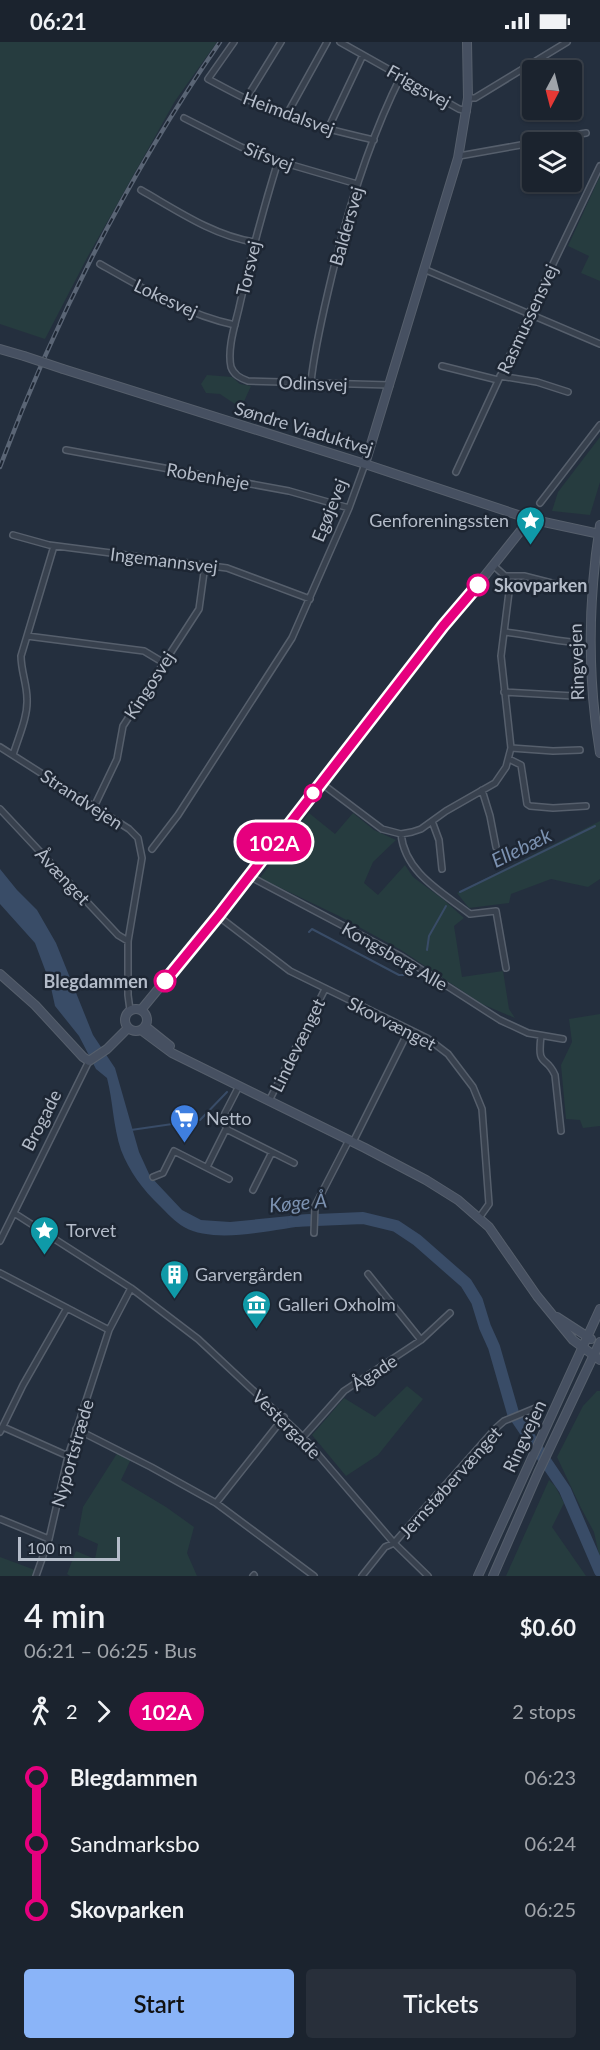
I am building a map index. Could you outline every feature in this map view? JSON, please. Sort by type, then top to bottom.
[{"type":"street","name":"Heimdalsvej","points":[[234,42],[208,80],[286,116],[374,140]]},
{"type":"street","points":[[246,99],[281,42]]},
{"type":"street","points":[[286,116],[327,42]]},
{"type":"street","name":"Friggsvej","points":[[340,42],[459,109],[467,111]]},
{"type":"street","name":"Egøjevej","points":[[152,849],[178,815],[292,638],[349,508],[390,386],[459,156],[467,111],[468,42]]},
{"type":"street","points":[[468,98],[475,98],[567,42]]},
{"type":"street","points":[[328,129],[363,55]]},
{"type":"street","name":"Baldersvej","points":[[311,382],[325,303],[357,184],[401,76]]},
{"type":"street","name":"Sifsvej","points":[[184,118],[241,147],[278,161],[357,184]]},
{"type":"street","points":[[582,134],[586,133]]},
{"type":"street","points":[[459,156],[522,145]]},
{"type":"street","name":"Torsvej","points":[[237,376],[231,363],[235,325],[254,242],[278,161]]},
{"type":"street","name":"Rasmussensvej","points":[[456,472],[600,166]]},
{"type":"street","points":[[141,190],[205,225],[229,236],[254,242]]},
{"type":"street","name":"Lokesvej","points":[[100,264],[162,298],[235,325]]},
{"type":"street","points":[[426,270],[600,344]]},
{"type":"street","name":"Søndre Viaduktvej","points":[[1,349],[365,464],[530,519],[600,531]]},
{"type":"street","points":[[442,366],[499,378],[537,382],[568,392]]},
{"type":"street","name":"Odinsvej","points":[[237,376],[248,381],[390,386]]},
{"type":"street","points":[[540,503],[600,425]]},
{"type":"street","name":"Robenheje","points":[[66,450],[289,491],[349,508]]},
{"type":"street","points":[[141,1010],[218,916],[443,626],[530,519]]},
{"type":"street","name":"Ringvejen","points":[[600,531],[593,576],[590,640],[590,669],[600,753]]},
{"type":"street","name":"Ingemannsvej","points":[[13,536],[54,546],[227,568],[310,599]]},
{"type":"street","points":[[13,755],[27,705],[21,656],[54,546]]},
{"type":"street","name":"Kingosvej","points":[[94,807],[117,759],[123,726],[199,609],[205,565]]},
{"type":"street","points":[[321,783],[372,824],[388,832],[400,834],[421,829],[495,783],[509,759],[511,748],[501,656],[508,592],[505,576],[494,566]]},
{"type":"street","points":[[505,576],[524,576],[567,587]]},
{"type":"street","points":[[504,632],[571,642]]},
{"type":"street","points":[[27,636],[144,651],[164,663]]},
{"type":"street","points":[[504,692],[574,696]]},
{"type":"street","name":"Strandvejen","points":[[0,747],[135,834],[141,846],[142,858],[128,941],[130,1010]]},
{"type":"street","points":[[511,748],[580,750]]},
{"type":"street","points":[[509,759],[521,765],[527,804],[530,806],[553,808],[586,806]]},
{"type":"street","points":[[482,790],[496,847]]},
{"type":"street","name":"Åvænget","points":[[0,808],[118,935],[128,941]]},
{"type":"street","points":[[432,821],[439,840],[442,869]]},
{"type":"street","points":[[400,834],[404,852],[411,864],[439,890],[470,914],[496,911],[506,968]]},
{"type":"street","name":"Kongsberg Alle","points":[[249,876],[402,957],[500,1020],[541,1036],[563,1039]]},
{"type":"street","name":"Skovvænget","points":[[218,916],[281,965],[439,1045],[448,1054],[473,1087],[482,1109],[489,1203],[479,1218]]},
{"type":"street","points":[[0,974],[35,1005],[89,1061]]},
{"type":"street","name":"Lindevænget","points":[[269,1101],[325,989]]},
{"type":"street","points":[[136,1008],[141,1010],[147,1019],[143,1028],[134,1031],[128,1028],[124,1018],[130,1010],[136,1008]]},
{"type":"street","name":"Brogade","points":[[14,1213],[89,1061],[106,1049],[128,1028]]},
{"type":"street","points":[[143,1028],[187,1060],[439,1187],[479,1218],[507,1251],[537,1296],[582,1348],[597,1358]]},
{"type":"street","points":[[314,1233],[314,1210],[409,1030]]},
{"type":"street","points":[[541,1036],[539,1053],[541,1060],[553,1069],[555,1076],[561,1131]]},
{"type":"street","points":[[239,1086],[221,1121],[227,1127],[226,1129],[294,1163]]},
{"type":"street","points":[[207,1167],[226,1129]]},
{"type":"street","points":[[153,1177],[163,1173],[174,1151],[229,1179]]},
{"type":"street","points":[[253,1190],[272,1152]]},
{"type":"street","points":[[0,1241],[14,1213],[131,1288],[109,1330],[0,1273]]},
{"type":"street","points":[[368,1274],[421,1340]]},
{"type":"street","name":"Vestergade","points":[[131,1288],[198,1339],[284,1418],[394,1543],[428,1576]]},
{"type":"street","points":[[67,1308],[23,1385],[1,1430],[68,1456]]},
{"type":"street","name":"Ringvejen","points":[[478,1576],[600,1309]]},
{"type":"street","name":"Ågade","points":[[303,1437],[344,1391],[421,1340],[450,1313]]},
{"type":"street","points":[[554,1316],[600,1344]]},
{"type":"street","name":"Nyportstræde","points":[[36,1576],[49,1539],[76,1429],[109,1330]]},
{"type":"street","name":"Ringvejen","points":[[493,1576],[550,1447],[597,1358],[600,1344]]},
{"type":"street","name":"Jernstøbervænget","points":[[362,1576],[385,1547],[394,1543],[504,1421],[538,1407]]},
{"type":"street","points":[[216,1503],[284,1418]]},
{"type":"street","points":[[76,1429],[216,1503],[314,1576]]},
{"type":"street","points":[[1,1519],[49,1539]]},
{"type":"green space","points":[[0,42],[217,42],[175,101],[88,256],[45,339],[0,324]]},
{"type":"green space","points":[[600,176],[600,281],[581,273],[589,256],[568,246]]},
{"type":"green space","points":[[207,375],[232,377],[240,384],[251,386],[241,408],[220,394],[206,393],[201,384]]},
{"type":"green space","points":[[600,437],[600,482],[590,515],[552,511],[558,492]]},
{"type":"green space","points":[[309,813],[335,834],[353,813],[374,830],[396,840],[373,862],[364,883],[378,895],[405,865],[413,877],[464,918],[454,926],[462,977],[503,971],[509,1009],[515,1018],[482,1004],[401,950],[339,916],[260,878]]},
{"type":"green space","points":[[600,821],[600,879],[588,887],[551,879],[511,894],[509,903],[469,908],[457,893]]},
{"type":"green space","points":[[600,1014],[600,1126],[583,1128],[580,1120],[566,1119],[561,1065],[572,1042],[569,1019]]},
{"type":"green space","points":[[407,1386],[423,1399],[378,1455],[346,1476],[312,1435],[344,1398],[375,1417]]},
{"type":"green space","points":[[597,1391],[600,1391],[600,1559],[594,1532],[557,1457],[583,1406]]},
{"type":"green space","points":[[118,1452],[131,1459],[121,1480],[194,1527],[187,1553],[197,1576],[70,1576],[67,1574],[76,1551],[95,1559],[98,1544],[78,1535],[83,1507]]},
{"type":"green space","points":[[549,1480],[564,1503],[552,1527],[586,1576],[506,1576]]},
{"type":"green space","points":[[0,1557],[35,1570],[33,1576],[0,1576]]},
{"type":"water","points":[[0,869],[37,910],[56,943],[93,1035],[115,1068],[139,1152],[150,1176],[182,1210],[201,1220],[230,1222],[310,1214],[310,1225],[246,1234],[212,1235],[197,1232],[177,1223],[148,1193],[132,1173],[121,1150],[107,1078],[96,1069],[79,1036],[55,1006],[50,983],[35,943],[0,904]]},
{"type":"waterway","name":"Ellebæk","points":[[460,892],[595,826]]},
{"type":"waterway","name":"Ellebæk","points":[[427,950],[429,936],[446,906]]},
{"type":"waterway","name":"Ellebæk","points":[[309,932],[312,929],[399,975],[407,975]]},
{"type":"waterway","name":"Ellebæk","points":[[131,1130],[200,1120],[227,1092]]},
{"type":"waterway","name":"Køge Å","points":[[293,1221],[363,1218],[396,1226],[417,1240],[466,1283],[477,1301],[494,1347],[513,1413],[565,1490],[600,1571]]},
{"type":"railway","points":[[0,467],[45,356],[97,248],[155,143],[220,42]]},
{"type":"bus line","name":"102A","points":[[165,981],[219,915],[443,626],[478,585]]},
{"type":"place","name":"Genforeningssten","points":[[530,546]]},
{"type":"place","name":"Skovparken","points":[[478,585]]},
{"type":"place","name":"Blegdammen","points":[[165,981]]},
{"type":"place","name":"Netto","points":[[185,1144]]},
{"type":"place","name":"Torvet","points":[[45,1256]]},
{"type":"place","name":"Garvergården","points":[[174,1300]]},
{"type":"place","name":"Galleri Oxholm","points":[[257,1330]]}]
